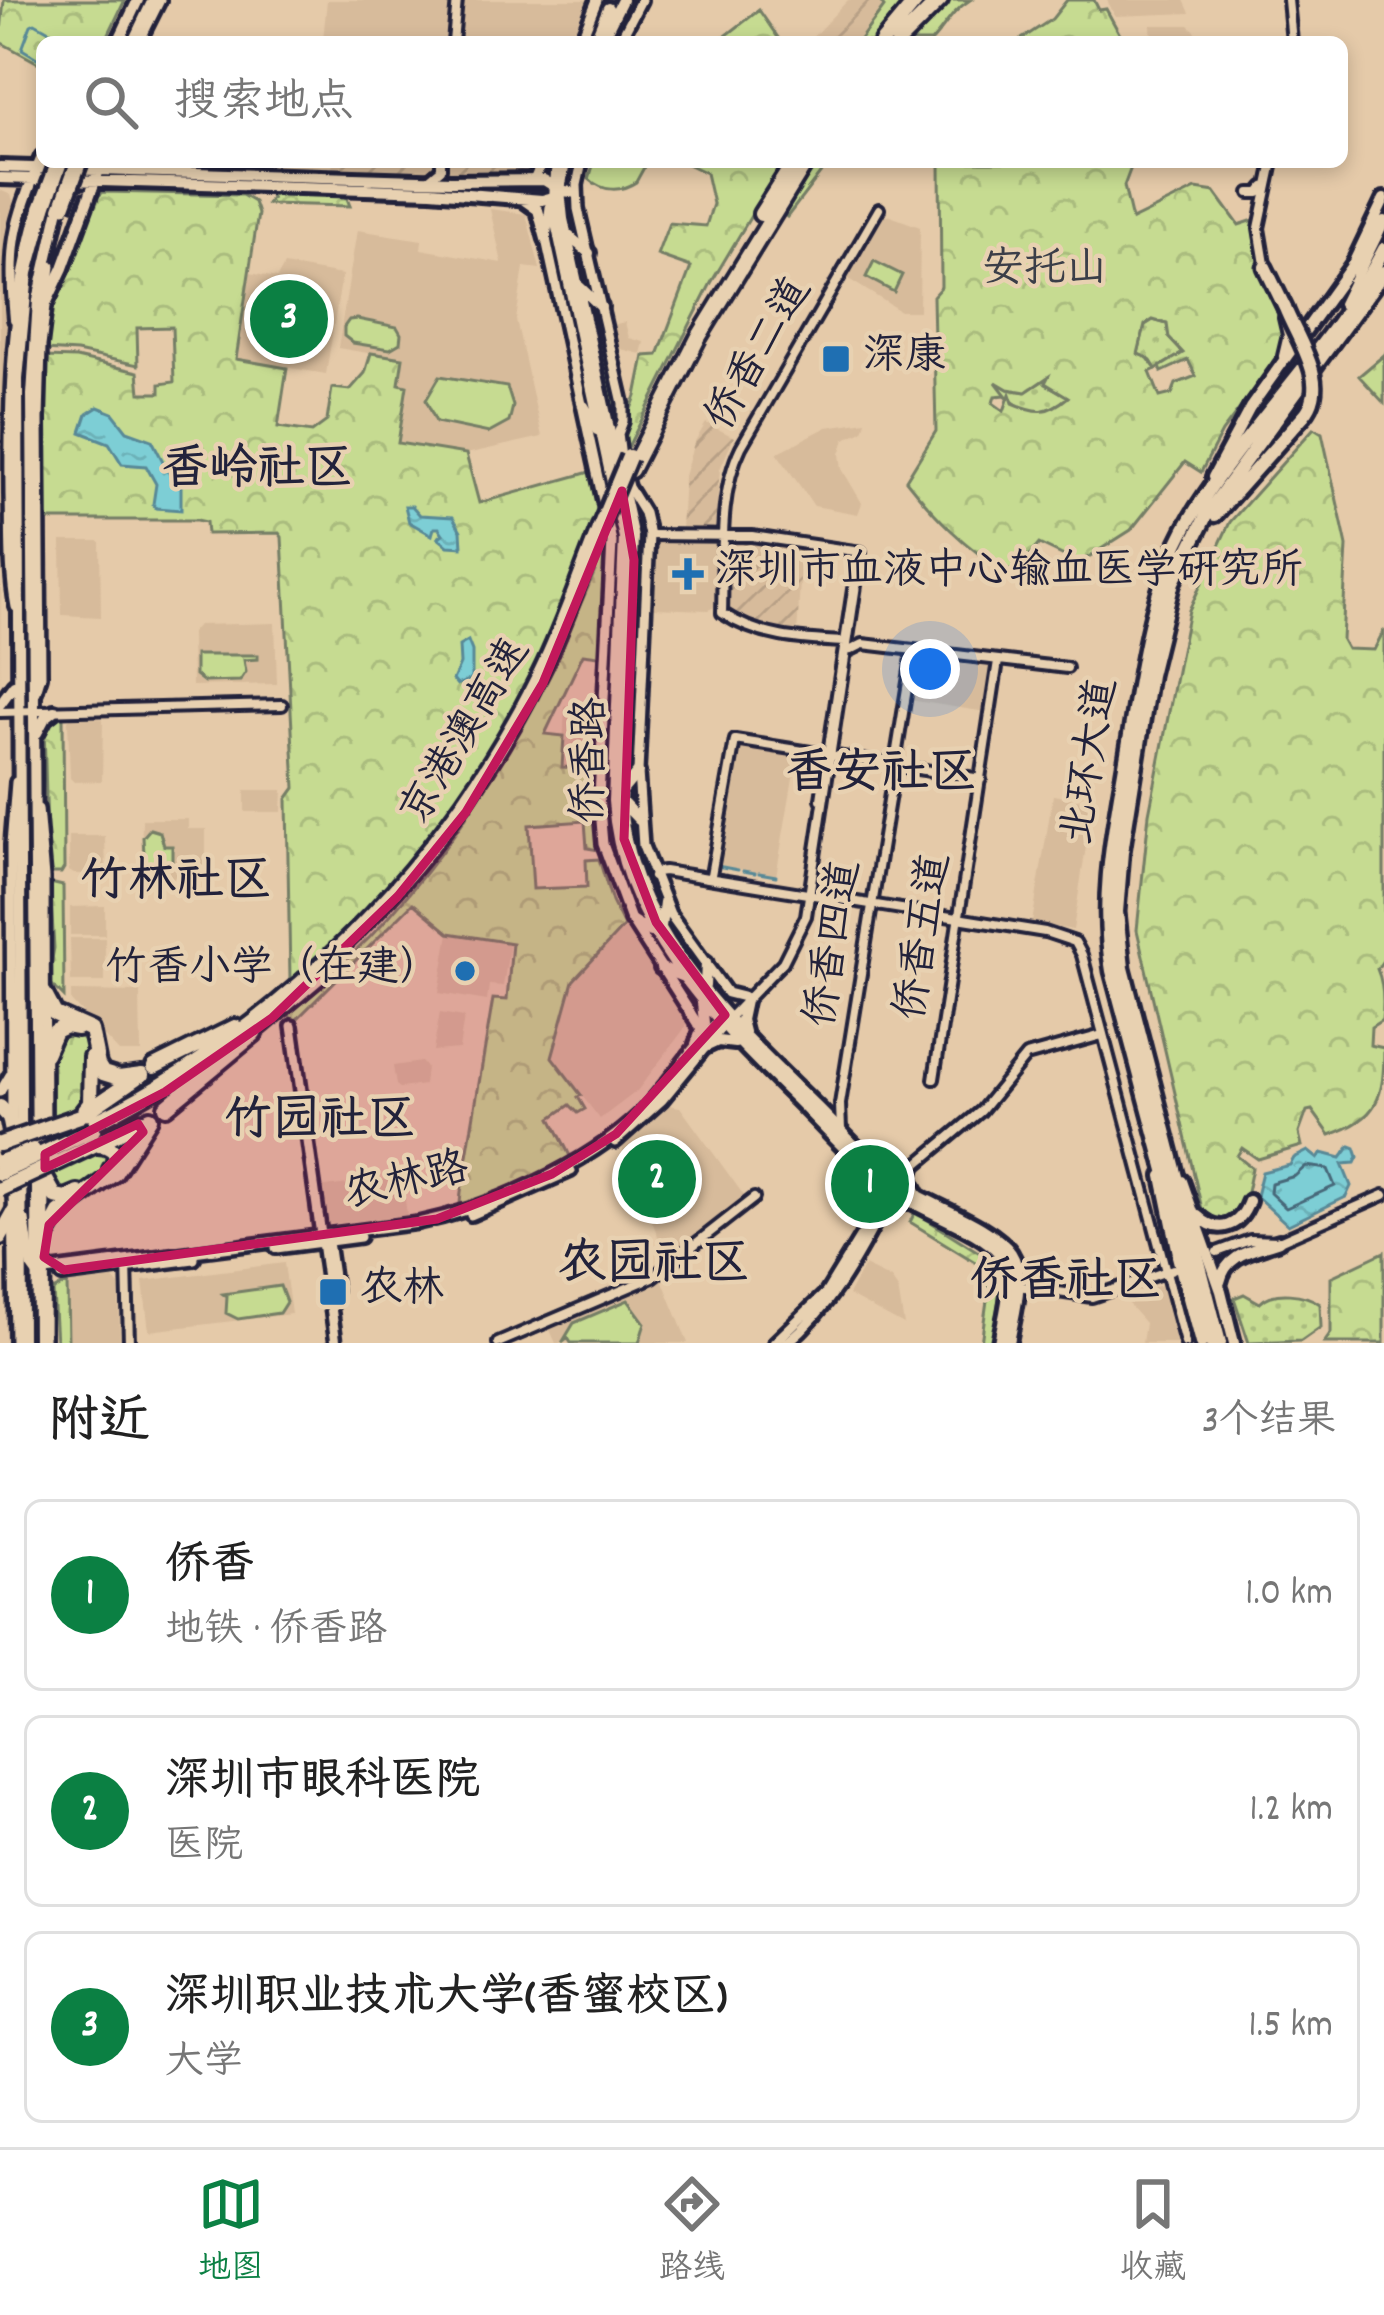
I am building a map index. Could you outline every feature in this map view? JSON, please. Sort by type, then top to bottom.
[{"type":"highway","points":[[886,36],[914,0]]},
{"type":"highway","points":[[900,36],[927,0]]},
{"type":"highway","points":[[902,36],[940,0]]},
{"type":"highway","name":"京港澳高速","points":[[0,1173],[179,1075],[280,999],[362,925],[464,805],[540,675],[630,464],[704,313],[790,168]]},
{"type":"highway","name":"京港澳高速","points":[[630,464],[718,303],[802,168]]},
{"type":"highway","name":"北环大道","points":[[1211,1343],[1112,971],[1107,884],[1151,618],[1174,552],[1198,506],[1348,306],[1384,248]]},
{"type":"highway","points":[[1173,582],[1214,516],[1315,401],[1316,386],[1265,267]]},
{"type":"highway","name":"北环大道","points":[[1227,1340],[1123,968],[1117,912],[1122,852],[1150,675],[1173,582],[1208,512],[1384,272]]},
{"type":"highway","name":"京港澳高速","points":[[0,1162],[190,1077],[272,1018],[379,917],[466,812],[543,682],[600,535]]},
{"type":"highway","points":[[44,993],[52,1011],[70,1023],[84,1024],[98,1065],[104,1073],[119,1078],[147,1071],[280,999]]},
{"type":"highway","points":[[45,1178],[55,1196],[83,1192],[118,1170],[158,1112],[272,1018]]},
{"type":"highway","points":[[45,1054],[53,1034],[70,1023]]},
{"type":"highway","points":[[45,1239],[53,1218],[112,1168],[116,1159],[90,1121],[92,1040]]},
{"type":"highway","points":[[0,1189],[147,1071]]},
{"type":"highway","points":[[0,1107],[12,1132]]},
{"type":"highway","points":[[0,1144],[90,1121],[158,1112]]},
{"type":"highway","points":[[0,1237],[16,1206]]},
{"type":"highway","points":[[1173,1265],[1199,1343]]},
{"type":"main road","points":[[582,36],[597,0]]},
{"type":"main road","points":[[601,36],[618,0]]},
{"type":"main road","points":[[622,36],[641,0]]},
{"type":"main road","points":[[118,36],[134,2]]},
{"type":"main road","points":[[138,36],[156,3]]},
{"type":"main road","points":[[139,36],[156,3]]},
{"type":"main road","points":[[0,167],[36,164]]},
{"type":"main road","points":[[0,178],[36,165]]},
{"type":"main road","points":[[17,620],[11,578],[15,319],[10,254],[36,168]]},
{"type":"main road","points":[[41,1343],[32,395],[38,300],[58,168]]},
{"type":"main road","points":[[15,319],[52,208],[75,168]]},
{"type":"main road","points":[[534,180],[539,168]]},
{"type":"main road","name":"侨香路","points":[[560,168],[555,190],[624,538],[621,797],[628,856],[659,934],[723,1020],[892,1185],[1002,1257],[1008,1274],[999,1343]]},
{"type":"main road","points":[[581,168],[576,193],[623,404],[618,434],[621,458],[649,535],[639,820],[648,865],[664,903],[706,963],[727,993],[744,999],[744,1042],[700,1046],[706,963]]},
{"type":"main road","points":[[33,356],[44,313],[101,169]]},
{"type":"main road","points":[[101,169],[534,180],[576,193]]},
{"type":"main road","points":[[101,169],[111,181]]},
{"type":"main road","points":[[0,178],[17,188],[19,213]]},
{"type":"main road","points":[[505,198],[518,196],[522,190],[512,179]]},
{"type":"main road","points":[[90,198],[111,181],[431,191],[520,199],[555,190]]},
{"type":"main road","points":[[546,239],[555,190]]},
{"type":"main road","name":"侨香路","points":[[555,190],[633,538],[613,775],[616,836],[629,884],[686,979],[703,994]]},
{"type":"main road","points":[[520,199],[538,210],[546,239],[612,542],[600,823],[612,877],[631,920],[702,1031]]},
{"type":"main road","points":[[1198,506],[1239,427],[1353,264],[1384,199]]},
{"type":"main road","points":[[35,705],[41,676],[39,439],[52,208]]},
{"type":"main road","points":[[20,1342],[14,1264],[21,322],[52,208]]},
{"type":"main road","points":[[1284,392],[1348,298],[1384,221]]},
{"type":"main road","points":[[566,231],[589,253]]},
{"type":"main road","points":[[578,284],[601,307]]},
{"type":"main road","points":[[32,395],[39,439]]},
{"type":"main road","points":[[11,398],[18,436]]},
{"type":"main road","points":[[584,406],[603,440]]},
{"type":"main road","points":[[34,597],[39,565]]},
{"type":"main road","points":[[632,588],[648,572]]},
{"type":"main road","points":[[609,622],[644,661]]},
{"type":"main road","points":[[0,707],[13,688],[17,664]]},
{"type":"main road","points":[[605,708],[618,691]]},
{"type":"main road","points":[[35,736],[54,710]]},
{"type":"main road","points":[[18,771],[5,847],[12,1132],[16,1206],[31,1266],[41,1275]]},
{"type":"main road","points":[[638,772],[621,797],[639,820]]},
{"type":"main road","points":[[36,801],[42,826],[45,1054],[41,1343]]},
{"type":"main road","points":[[631,920],[659,934],[664,903]]},
{"type":"main road","points":[[661,968],[686,979]]},
{"type":"main road","points":[[12,1029],[19,980]]},
{"type":"main road","name":"农林路","points":[[41,1275],[298,1245],[444,1217],[565,1167],[639,1115],[723,1020]]},
{"type":"main road","points":[[292,1026],[339,1343]]},
{"type":"main road","points":[[38,1031],[45,1054]]},
{"type":"main road","name":"侨香路","points":[[744,1042],[842,1131],[874,1169]]},
{"type":"main road","name":"农林路","points":[[127,1266],[452,1221],[568,1172],[642,1120],[700,1046]]},
{"type":"main road","points":[[0,1092],[12,1064]]},
{"type":"main road","points":[[1160,1152],[1173,1265]]},
{"type":"main road","points":[[774,1343],[826,1293],[877,1212],[895,1202],[916,1199],[910,1179],[913,1167],[874,1169],[877,1212]]},
{"type":"main road","points":[[787,1343],[832,1297],[892,1185]]},
{"type":"main road","name":"侨香路","points":[[916,1199],[1004,1245],[1016,1263],[1018,1286]]},
{"type":"main road","points":[[1189,1207],[1208,1225],[1225,1227],[1240,1219],[1249,1201]]},
{"type":"main road","points":[[16,1206],[22,1229],[20,1342]]},
{"type":"main road","points":[[1189,1207],[1221,1291]]},
{"type":"main road","points":[[329,1269],[335,1252],[353,1238]]},
{"type":"main road","points":[[1227,1340],[1220,1276],[1229,1261],[1274,1240]]},
{"type":"main road","points":[[298,1245],[319,1254],[329,1269]]},
{"type":"main road","points":[[0,1247],[14,1264]]},
{"type":"main road","points":[[44,1257],[52,1268],[74,1271]]},
{"type":"main road","points":[[44,1299],[55,1280],[74,1271]]},
{"type":"main road","points":[[1009,1343],[1018,1286]]},
{"type":"street","points":[[454,36],[457,0]]},
{"type":"street","points":[[1288,0],[1291,36]]},
{"type":"street","points":[[428,180],[439,168]]},
{"type":"street","points":[[442,168],[451,181]]},
{"type":"street","points":[[1272,168],[1259,228],[1265,267],[1288,335],[1278,368]]},
{"type":"street","points":[[1250,193],[1259,193],[1269,181]]},
{"type":"street","name":"侨香二道","points":[[844,642],[766,634],[722,613],[727,488],[735,459],[879,209]]},
{"type":"street","points":[[1265,267],[1296,318],[1317,317]]},
{"type":"street","points":[[649,535],[725,535],[861,552]]},
{"type":"street","points":[[830,756],[861,552]]},
{"type":"street","points":[[805,915],[861,552]]},
{"type":"street","points":[[853,625],[858,637],[880,645]]},
{"type":"street","points":[[848,659],[856,644],[1067,668]]},
{"type":"street","name":"侨香四道","points":[[842,1131],[840,1104],[913,651]]},
{"type":"street","name":"侨香五道","points":[[934,1079],[998,661]]},
{"type":"street","points":[[35,705],[54,710],[282,705]]},
{"type":"street","points":[[0,707],[188,707]]},
{"type":"street","points":[[711,875],[735,740],[981,779]]},
{"type":"street","points":[[648,865],[790,889],[812,874]]},
{"type":"street","points":[[653,877],[662,871],[790,889],[960,916],[1075,942],[1173,1265],[1185,1343]]},
{"type":"street","points":[[812,874],[828,895]]},
{"type":"street","points":[[790,889],[805,915]]},
{"type":"street","points":[[723,1020],[787,956],[805,915],[815,901],[828,895]]},
{"type":"street","points":[[892,1185],[981,1111],[1026,1057],[1102,1035]]},
{"type":"street","points":[[817,1107],[832,1109],[840,1104]]},
{"type":"street","points":[[1217,1252],[1250,1240],[1274,1240],[1384,1195]]},
{"type":"street","points":[[498,1343],[653,1277],[754,1198],[657,1279],[508,1343]]},
{"type":"street","points":[[1018,1286],[1092,1297],[1173,1265]]},
{"type":"street","points":[[127,1266],[127,1343]]},
{"type":"highlighted area","points":[[622,491],[634,560],[624,839],[656,922],[725,1015],[616,1134],[552,1174],[437,1219],[64,1270],[44,1257],[49,1225],[143,1132],[138,1124],[45,1168],[45,1154],[165,1092],[272,1018],[398,896],[466,812],[543,683]]},
{"type":"shaded area","points":[[327,0],[593,0],[578,36],[323,36]]},
{"type":"shaded area","points":[[848,0],[876,0],[883,8],[861,36],[814,36]]},
{"type":"shaded area","points":[[1107,0],[1184,0],[1190,13],[1115,16]]},
{"type":"shaded area","points":[[1151,25],[1189,25],[1195,36],[1152,36]]},
{"type":"shaded area","points":[[332,168],[438,168],[429,172]]},
{"type":"shaded area","points":[[448,168],[536,168],[535,172],[450,173]]},
{"type":"shaded area","points":[[0,190],[11,195],[15,206],[5,252],[8,319],[3,376],[0,690]]},
{"type":"shaded area","points":[[490,209],[526,214],[540,269],[524,267],[516,320],[542,437],[466,454],[398,443],[407,386],[399,384],[403,359],[338,348],[357,230],[422,240],[421,249],[502,263]]},
{"type":"shaded area","points":[[882,213],[920,227],[919,311],[900,311],[847,278]]},
{"type":"shaded area","points":[[284,265],[342,275],[326,374],[236,359],[250,273],[277,278]]},
{"type":"shaded area","points":[[625,322],[629,338],[644,342],[641,354],[617,348],[611,325]]},
{"type":"shaded area","points":[[866,421],[863,431],[845,439],[840,454],[842,469],[862,503],[858,514],[814,506],[777,453],[827,427]]},
{"type":"shaded area","points":[[706,423],[734,437],[720,469],[715,527],[681,530],[684,476]]},
{"type":"shaded area","name":"深圳市血液中心输血医学研究所","points":[[674,536],[716,538],[716,548],[723,551],[717,606],[708,610],[652,608],[655,544]]},
{"type":"shaded area","points":[[61,541],[100,541],[101,617],[62,615]]},
{"type":"shaded area","points":[[727,542],[802,544],[797,637],[747,625],[725,611]]},
{"type":"shaded area","points":[[275,623],[277,684],[192,686],[191,633],[198,625]]},
{"type":"shaded area","points":[[915,659],[990,667],[986,712],[909,700]]},
{"type":"shaded area","points":[[565,706],[598,708],[594,769],[562,767]]},
{"type":"shaded area","points":[[73,716],[103,719],[102,781],[74,782],[70,778],[68,720]]},
{"type":"shaded area","points":[[737,745],[797,755],[776,876],[717,865]]},
{"type":"shaded area","points":[[245,790],[283,790],[282,812],[245,812]]},
{"type":"shaded area","points":[[1053,795],[1093,802],[1073,930],[1032,923]]},
{"type":"shaded area","points":[[142,819],[188,819],[188,829],[206,829],[206,879],[141,876]]},
{"type":"shaded area","points":[[69,836],[105,836],[106,874],[69,871]]},
{"type":"shaded area","points":[[105,906],[105,935],[70,935],[70,907]]},
{"type":"shaded area","points":[[624,926],[691,1020],[637,1091],[600,1119],[552,1057],[573,981]]},
{"type":"shaded area","name":"竹香小学（在建）","points":[[449,933],[510,943],[503,986],[489,985],[487,1001],[439,993]]},
{"type":"shaded area","points":[[70,938],[105,938],[105,982],[71,982]]},
{"type":"shaded area","points":[[71,991],[140,992],[141,1052],[119,1052],[71,1001]]},
{"type":"shaded area","points":[[440,1013],[464,1017],[459,1049],[433,1051]]},
{"type":"shaded area","points":[[421,1062],[426,1067],[424,1085],[396,1085],[393,1066]]},
{"type":"shaded area","points":[[669,1105],[680,1107],[745,1197],[672,1260],[666,1256],[622,1147]]},
{"type":"shaded area","points":[[402,1177],[407,1215],[324,1225],[318,1188]]},
{"type":"shaded area","points":[[284,1263],[291,1314],[149,1331],[143,1281]]},
{"type":"shaded area","points":[[864,1266],[891,1279],[898,1289],[904,1325],[848,1295]]},
{"type":"shaded area","points":[[112,1278],[119,1286],[120,1343],[68,1343],[67,1283]]},
{"type":"shaded area","points":[[662,1279],[688,1343],[556,1343],[549,1328]]},
{"type":"shaded area","points":[[1162,1285],[1176,1343],[1142,1343],[1145,1323],[1122,1297]]},
{"type":"green space","points":[[4,0],[125,0],[108,36],[36,36],[36,62],[0,42]]},
{"type":"green space","points":[[879,0],[904,0],[877,36],[862,36],[884,7]]},
{"type":"green space","points":[[952,0],[970,0],[936,36],[912,36]]},
{"type":"green space","points":[[1067,0],[1094,0],[1099,10],[1106,9],[1121,36],[1026,36],[1052,19]]},
{"type":"green space","points":[[759,10],[777,36],[726,36]]},
{"type":"green space","points":[[592,168],[644,168],[636,182],[624,188],[600,186],[589,179]]},
{"type":"green space","points":[[696,168],[779,168],[711,283],[624,455],[623,430],[644,356],[658,355],[691,267],[657,255],[669,223],[706,226],[713,204],[706,173]]},
{"type":"green space","points":[[810,168],[824,168],[787,217],[780,211]]},
{"type":"green space","name":"安托山","points":[[940,168],[1131,168],[1124,186],[1132,220],[1196,189],[1215,192],[1239,225],[1254,220],[1258,257],[1280,323],[1281,354],[1222,432],[1201,472],[1185,462],[1131,530],[1079,563],[1039,544],[1020,567],[1005,572],[951,530],[906,480],[936,431],[933,296],[941,287]],"holes":[[[1153,320],[1167,324],[1169,338],[1183,353],[1160,367],[1162,372],[1188,360],[1196,376],[1160,397],[1150,372],[1156,369],[1138,354],[1145,325]],[[1048,377],[1045,383],[1068,397],[1042,410],[1013,403],[1010,394],[1004,411],[993,403],[995,396],[1006,395],[996,382],[1026,392]]]},
{"type":"green space","points":[[55,192],[60,192],[44,252],[28,378],[31,699],[22,699],[20,411],[32,272]]},
{"type":"green space","points":[[103,192],[242,195],[254,202],[258,214],[236,359],[287,368],[278,427],[312,432],[327,421],[332,388],[350,390],[365,373],[371,353],[403,358],[399,384],[407,386],[398,443],[466,454],[479,503],[597,470],[603,493],[600,523],[553,629],[526,686],[461,797],[382,898],[290,980],[287,799],[295,788],[282,537],[279,533],[207,534],[206,522],[197,520],[42,520],[45,357],[76,358],[138,372],[140,393],[160,393],[160,384],[174,382],[172,327],[137,328],[138,365],[45,350],[58,292],[95,199]]},
{"type":"green space","points":[[274,194],[346,196],[350,206],[267,204]]},
{"type":"green space","points":[[874,261],[902,275],[894,292],[866,277]]},
{"type":"green space","points":[[582,294],[598,308],[621,411],[615,434]]},
{"type":"green space","points":[[357,319],[397,327],[400,343],[390,349],[353,343],[344,336],[344,327]]},
{"type":"green space","points":[[1153,320],[1167,324],[1169,338],[1183,353],[1156,369],[1138,354],[1145,325]]},
{"type":"green space","points":[[1384,355],[1384,403],[1359,376]]},
{"type":"green space","points":[[440,376],[507,387],[513,406],[509,422],[489,433],[436,422],[426,400]]},
{"type":"green space","points":[[1049,377],[1046,384],[1069,397],[1046,410],[1028,410],[996,386],[996,382],[1025,392]]},
{"type":"green space","points":[[1314,428],[1322,433],[1347,546],[1342,640],[1347,649],[1374,650],[1384,630],[1384,959],[1377,969],[1383,1007],[1382,1020],[1371,1027],[1370,1045],[1384,1048],[1382,1080],[1369,1113],[1346,1128],[1330,1135],[1312,1110],[1307,1111],[1299,1133],[1302,1146],[1258,1159],[1242,1148],[1237,1156],[1252,1168],[1245,1202],[1234,1220],[1218,1224],[1202,1209],[1137,930],[1149,814],[1189,610],[1230,522]]},
{"type":"green space","points":[[609,538],[598,795],[604,851],[587,848],[585,821],[529,825],[533,889],[587,887],[586,860],[599,859],[624,926],[573,981],[552,1057],[581,1095],[585,1109],[578,1113],[570,1105],[551,1118],[571,1158],[563,1165],[465,1207],[460,1204],[461,1192],[493,999],[507,1000],[512,943],[449,933],[413,903],[292,1024],[289,1012],[370,937],[410,892],[479,798],[536,698]],"holes":[[[583,654],[599,656],[594,769],[562,767],[564,736],[545,734]]]},
{"type":"green space","points":[[631,649],[642,660],[635,776],[622,787]]},
{"type":"green space","points":[[195,655],[258,655],[258,659],[244,660],[246,672],[240,681],[204,682],[195,675]]},
{"type":"green space","points":[[616,698],[610,793],[650,930],[634,921],[605,843],[601,795],[608,705]]},
{"type":"green space","points":[[56,713],[63,714],[64,868],[61,873],[48,873],[44,725]]},
{"type":"green space","points":[[29,721],[33,1255],[26,1199],[21,722]]},
{"type":"green space","points":[[623,809],[637,820],[659,896],[659,921],[644,892]]},
{"type":"green space","points":[[150,829],[160,832],[164,846],[172,846],[172,861],[164,861],[153,874],[145,871],[143,837]]},
{"type":"green space","points":[[50,883],[63,886],[64,997],[48,981],[54,948]]},
{"type":"green space","points":[[73,1030],[86,1044],[88,1054],[85,1107],[52,1124],[53,1048],[58,1036]]},
{"type":"green space","points":[[95,1146],[111,1150],[108,1169],[65,1196],[49,1184],[50,1169]]},
{"type":"green space","points":[[915,1212],[996,1263],[1002,1279],[992,1343],[981,1343],[988,1270],[910,1222]]},
{"type":"green space","points":[[1384,1252],[1384,1343],[1324,1343],[1331,1333],[1331,1277]]},
{"type":"green space","points":[[67,1283],[68,1343],[56,1343],[53,1291]]},
{"type":"green space","points":[[280,1286],[286,1302],[279,1313],[238,1319],[226,1313],[223,1294]]},
{"type":"green space","points":[[1244,1294],[1260,1303],[1281,1294],[1314,1300],[1320,1304],[1321,1327],[1301,1341],[1249,1343],[1234,1298]]},
{"type":"green space","points":[[628,1300],[645,1323],[639,1343],[571,1343],[568,1338],[562,1343],[574,1323]]},
{"type":"water","points":[[98,407],[113,413],[127,431],[152,440],[171,477],[181,486],[181,510],[156,508],[156,484],[146,466],[122,464],[109,443],[81,432],[87,414]]},
{"type":"water","points":[[405,506],[412,506],[420,515],[453,517],[461,531],[462,547],[448,546],[438,538],[443,534],[439,528],[432,535],[409,522]]},
{"type":"water","points":[[468,641],[472,679],[457,685],[453,680],[460,664],[459,646]]},
{"type":"water","points":[[1350,1146],[1358,1157],[1355,1163],[1342,1164],[1351,1186],[1346,1197],[1288,1225],[1256,1196],[1262,1172],[1290,1165],[1308,1151],[1318,1159],[1322,1153],[1341,1158]]},
{"type":"waterway","points":[[36,57],[22,49],[31,25],[35,23],[52,36]]},
{"type":"waterway","points":[[717,866],[738,870]]},
{"type":"waterway","points":[[743,871],[755,873]]},
{"type":"waterway","points":[[759,873],[776,876]]},
{"type":"place","name":"深圳职业技术大学(香蜜校区)","points":[[289,319]]},
{"type":"place","name":"深康","points":[[836,359]]},
{"type":"place","name":"深圳市血液中心输血医学研究所","points":[[688,574]]},
{"type":"place","name":"竹香小学（在建）","points":[[465,971]]},
{"type":"place","name":"深圳市眼科医院","points":[[657,1179]]},
{"type":"place","name":"侨香","points":[[870,1184]]},
{"type":"place","name":"农林","points":[[333,1292]]},
{"type":"district","name":"香岭社区","points":[[257,472]]},
{"type":"district","name":"香安社区","points":[[881,776]]},
{"type":"district","name":"竹林社区","points":[[176,884]]},
{"type":"district","name":"竹园社区","points":[[320,1123]]},
{"type":"district","name":"农园社区","points":[[654,1267]]},
{"type":"district","name":"侨香社区","points":[[1066,1284]]}]
